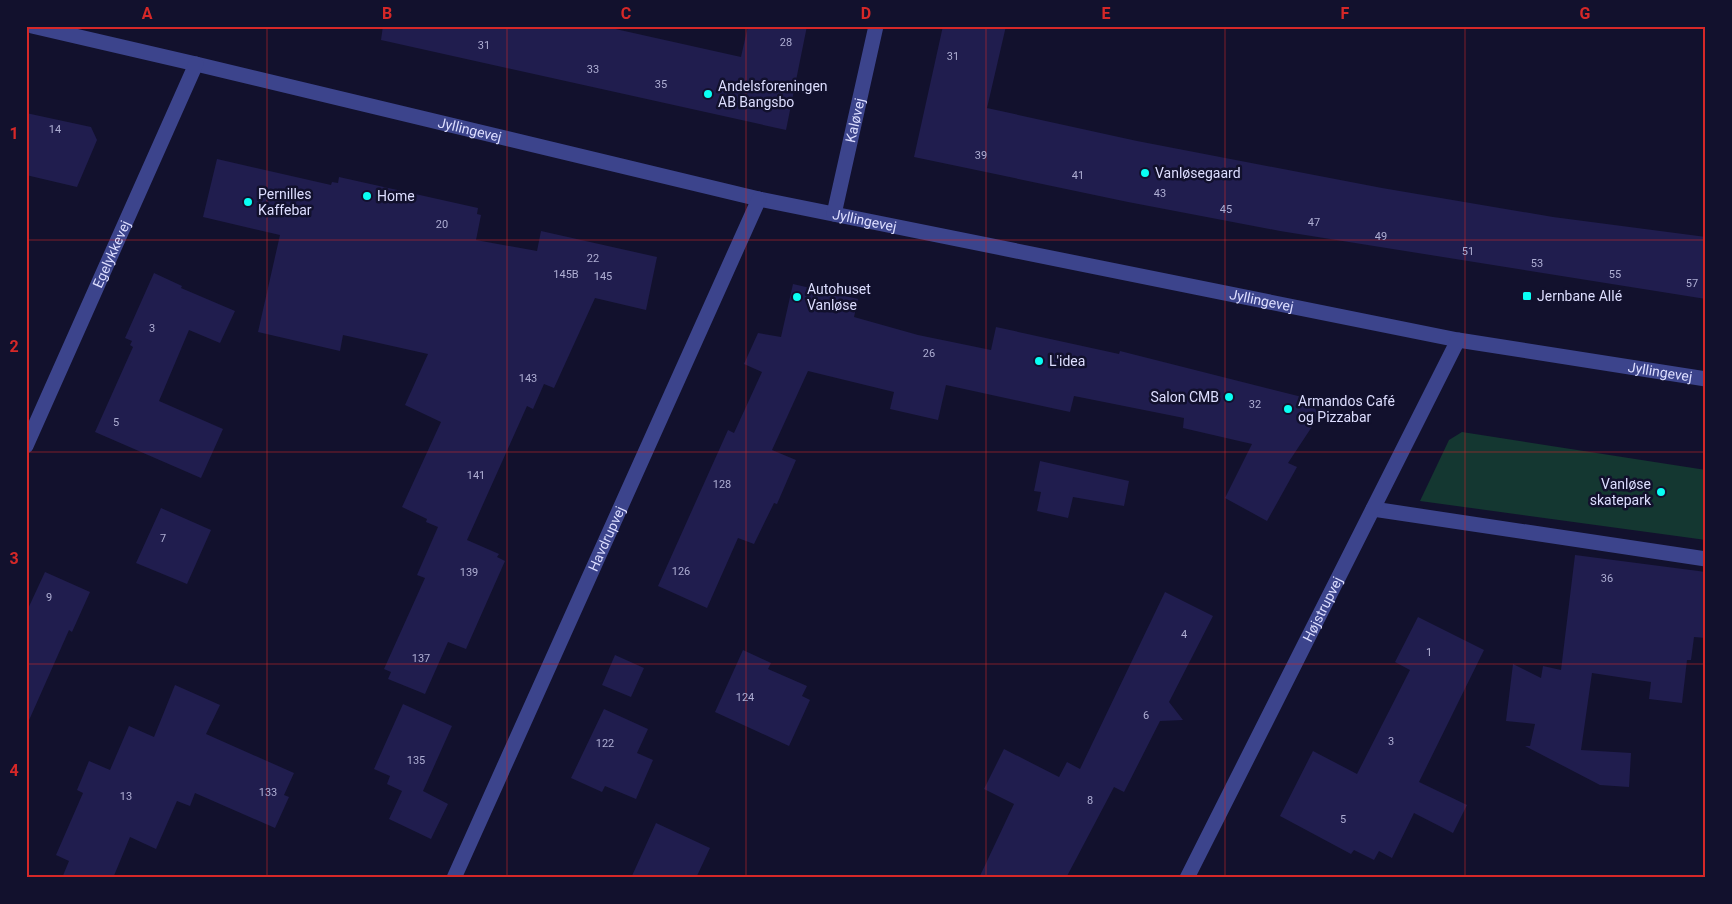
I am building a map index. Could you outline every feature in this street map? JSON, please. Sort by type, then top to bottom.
[{"type":"street","name":"Jyllingevej","points":[[32,26],[759,198],[834,214],[1458,340],[1706,379]]},
{"type":"street","name":"Kaløvej","points":[[834,214],[876,26]]},
{"type":"street","name":"Egelykkevej","points":[[26,446],[196,64]]},
{"type":"street","name":"Havdrupvej","points":[[454,878],[759,198]]},
{"type":"street","name":"Højstrupvej","points":[[1188,878],[1458,340]]},
{"type":"street","points":[[1373,509],[1706,559]]},
{"type":"green space","points":[[1462,432],[1706,470],[1706,540],[1420,501],[1449,440]]},
{"type":"building","name":"Andelsforeningen AB Bangsbo","points":[[383,26],[602,26],[741,57],[748,26],[807,26],[786,130],[381,40]]},
{"type":"building","name":"Vanløsegaard","points":[[943,26],[1006,26],[987,108],[1137,141],[1382,188],[1553,217],[1706,237],[1706,299],[1280,231],[1128,202],[914,157]]},
{"type":"building","points":[[26,113],[91,127],[97,140],[77,187],[26,175]]},
{"type":"building","points":[[217,159],[331,185],[332,182],[338,183],[339,177],[478,208],[477,214],[481,215],[476,240],[537,251],[541,231],[657,257],[646,310],[595,298],[554,388],[544,384],[533,409],[527,406],[467,540],[499,554],[497,557],[505,561],[466,649],[448,642],[425,694],[388,679],[391,672],[384,669],[425,578],[417,575],[438,527],[426,522],[427,519],[402,507],[441,422],[405,405],[428,354],[343,335],[340,351],[258,332],[280,235],[203,217]]},
{"type":"building","points":[[154,273],[182,286],[181,288],[235,311],[220,343],[189,330],[159,401],[223,429],[201,478],[95,432],[133,347],[130,345],[132,341],[125,338]]},
{"type":"building","points":[[793,284],[858,299],[854,317],[918,335],[991,350],[996,327],[1119,354],[1120,351],[1310,399],[1319,416],[1288,463],[1297,467],[1267,521],[1225,498],[1252,444],[1183,428],[1184,418],[1074,396],[1070,412],[946,385],[938,420],[890,409],[894,392],[808,371],[772,450],[796,460],[777,504],[774,503],[754,544],[738,538],[707,608],[658,586],[728,430],[734,433],[762,372],[744,364],[758,333],[781,337]]},
{"type":"building","points":[[1040,461],[1129,481],[1124,506],[1073,497],[1068,518],[1037,511],[1041,492],[1034,491]]},
{"type":"building","points":[[161,508],[211,530],[187,584],[136,563]]},
{"type":"building","points":[[1575,555],[1706,572],[1706,638],[1694,637],[1691,660],[1687,660],[1682,703],[1649,699],[1651,682],[1592,673],[1581,750],[1631,753],[1629,787],[1600,785],[1525,746],[1530,746],[1535,724],[1506,721],[1513,664],[1541,678],[1543,666],[1561,670]]},
{"type":"building","points":[[45,572],[90,592],[72,632],[69,630],[26,727],[26,613]]},
{"type":"building","points":[[1165,592],[1213,616],[1169,702],[1183,720],[1160,721],[1124,792],[1114,787],[1066,878],[979,878],[1014,804],[984,789],[1004,749],[1059,777],[1067,762],[1080,769]]},
{"type":"building","points":[[1418,617],[1484,650],[1419,782],[1467,805],[1453,833],[1414,813],[1392,858],[1379,851],[1374,860],[1354,850],[1351,854],[1280,816],[1313,751],[1357,774],[1410,670],[1395,662]]},
{"type":"building","points":[[743,650],[771,663],[768,669],[807,686],[802,696],[810,700],[789,746],[715,712]]},
{"type":"building","points":[[615,655],[644,668],[631,697],[602,685]]},
{"type":"building","points":[[175,685],[220,705],[206,734],[294,773],[284,795],[289,797],[275,828],[195,793],[190,806],[177,801],[156,849],[130,837],[113,878],[62,878],[69,861],[56,855],[83,793],[77,790],[89,761],[110,770],[129,726],[154,737]]},
{"type":"building","points":[[403,704],[452,726],[423,791],[448,804],[431,839],[389,819],[402,791],[387,784],[390,776],[374,769]]},
{"type":"building","points":[[604,709],[648,729],[637,753],[653,760],[636,799],[605,786],[602,792],[571,778]]},
{"type":"building","points":[[656,823],[710,848],[696,878],[631,878]]},
{"type":"place","name":"Andelsforeningen AB Bangsbo","points":[[708,94]]},
{"type":"place","name":"Vanløsegaard","points":[[1145,173]]},
{"type":"place","name":"Home","points":[[367,196]]},
{"type":"place","name":"Pernilles Kaffebar","points":[[248,202]]},
{"type":"place","name":"Jernbane Allé","points":[[1527,296]]},
{"type":"place","name":"Autohuset Vanløse","points":[[797,297]]},
{"type":"place","name":"L'idea","points":[[1039,361]]},
{"type":"place","name":"Salon CMB","points":[[1229,397]]},
{"type":"place","name":"Armandos Café og Pizzabar","points":[[1288,409]]},
{"type":"place","name":"Vanløse skatepark","points":[[1661,492]]}]
